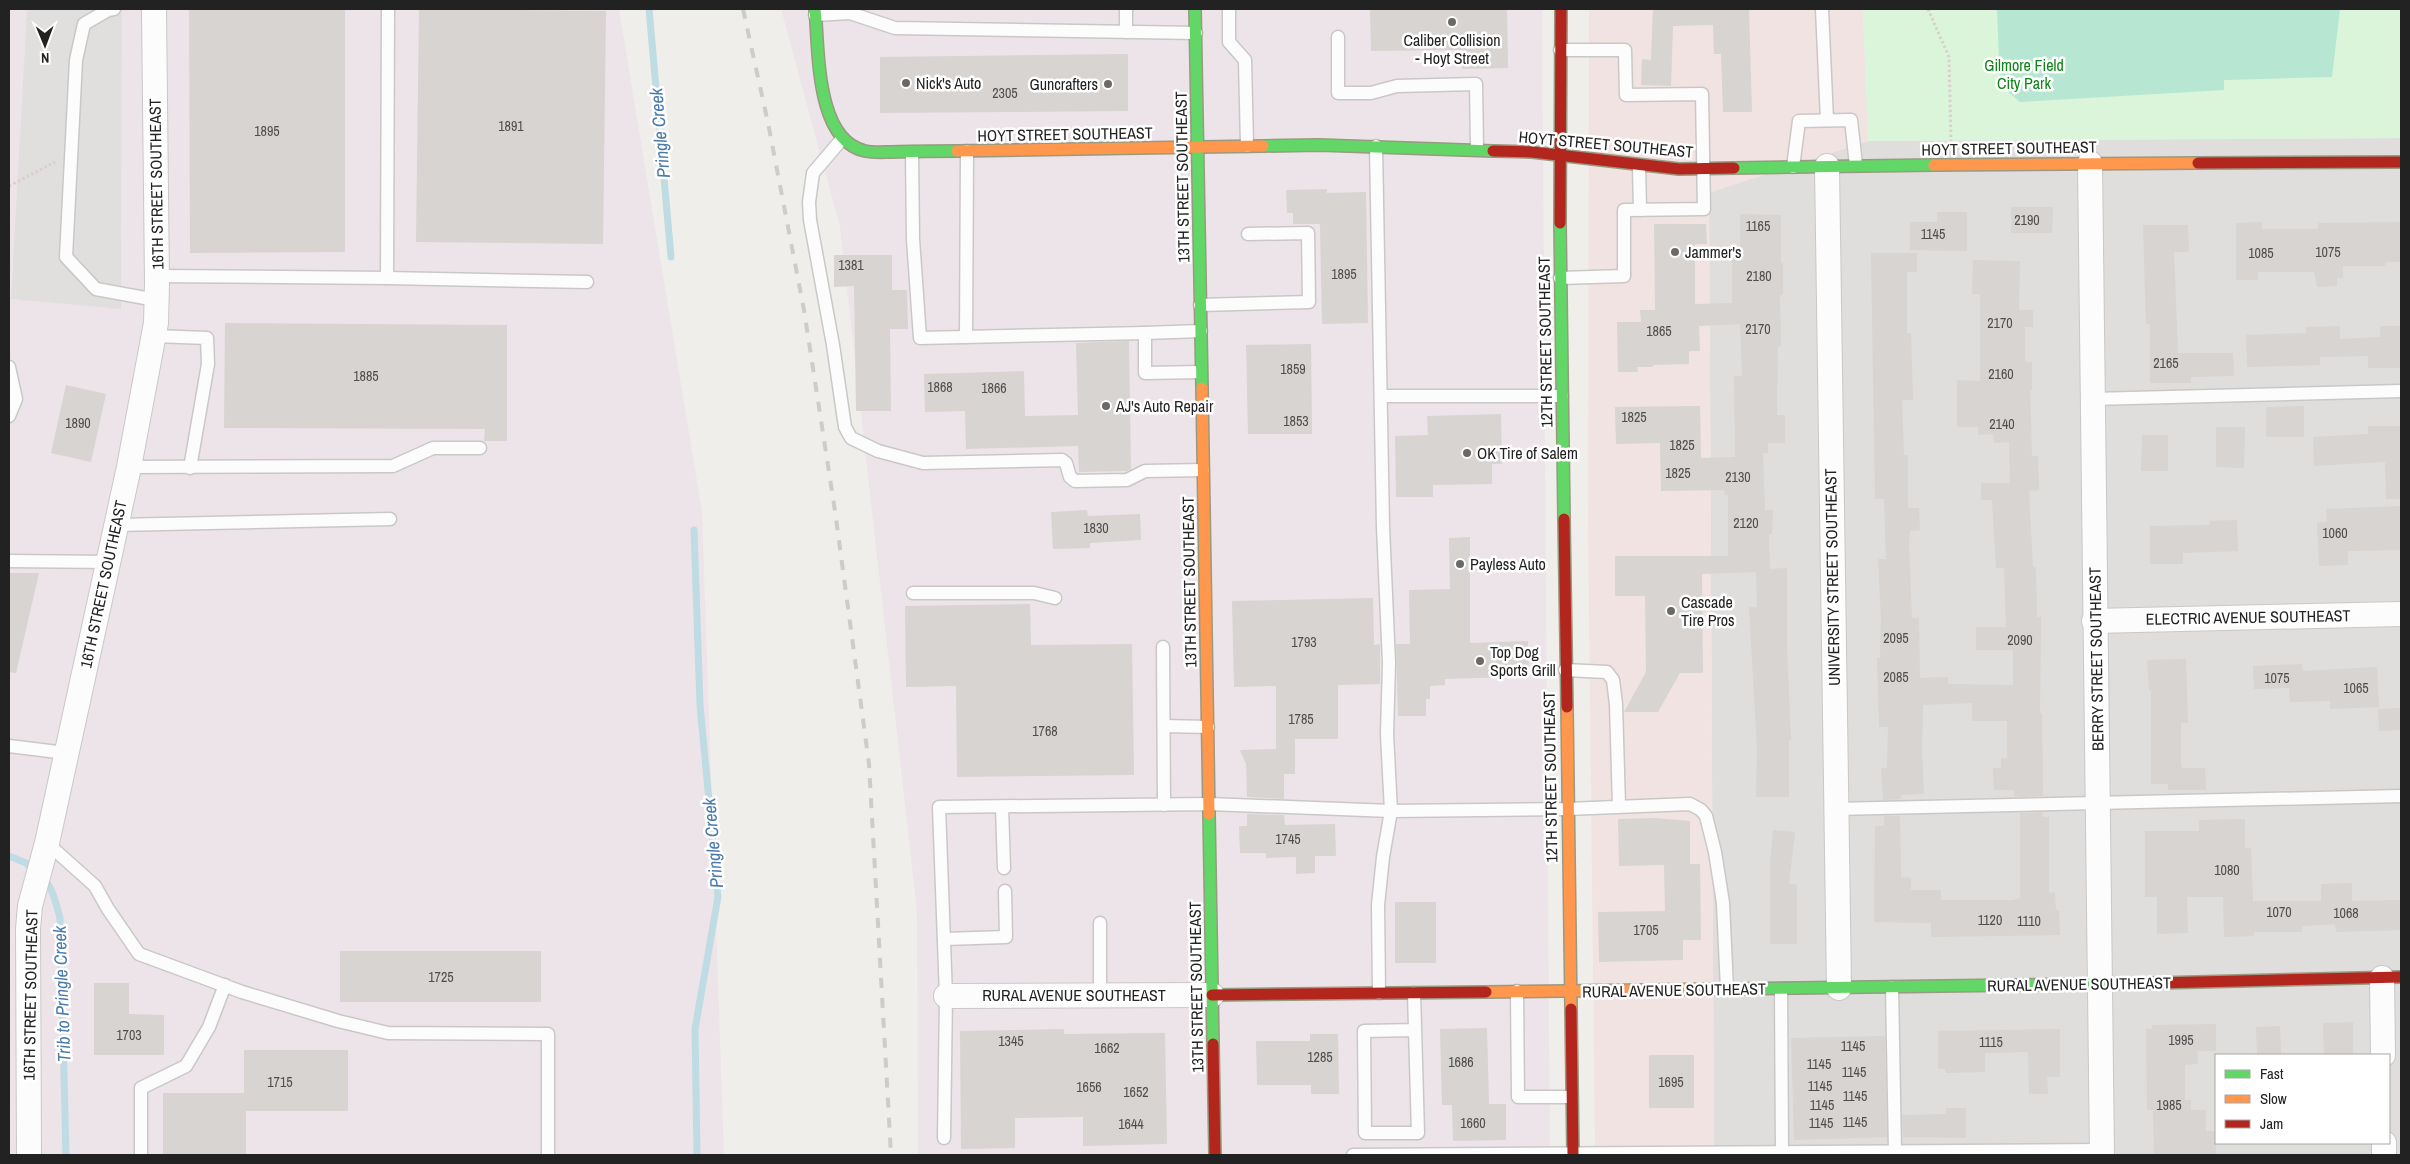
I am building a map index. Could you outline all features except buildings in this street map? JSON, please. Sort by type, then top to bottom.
[{"type":"street","name":"16TH STREET SOUTHEAST","points":[[29,1155],[28,929],[30,906],[45,850],[108,562],[154,336],[157,276],[154,9]]},
{"type":"street","name":"13TH STREET SOUTHEAST","points":[[1195,9],[1215,1155]]},
{"type":"street","name":"12TH STREET SOUTHEAST","points":[[1561,9],[1560,278],[1569,991],[1573,1154]]},
{"type":"street","points":[[815,12],[827,111],[834,129],[842,139]]},
{"type":"street","name":"HOYT STREET SOUTHEAST","points":[[842,139],[853,147],[867,152],[1246,146],[1376,146],[1477,149],[1559,155],[1639,166],[1703,168],[1952,164],[2401,162]]},
{"type":"street","name":"BERRY STREET SOUTHEAST","points":[[2090,163],[2094,621],[2101,984],[2102,1152]]},
{"type":"street","name":"UNIVERSITY STREET SOUTHEAST","points":[[1827,166],[1839,988]]},
{"type":"street","name":"ELECTRIC AVENUE SOUTHEAST","points":[[2094,621],[2401,614]]},
{"type":"street","points":[[2383,1054],[2392,978]]},
{"type":"street","name":"RURAL AVENUE SOUTHEAST","points":[[946,996],[1781,989],[2392,978]]},
{"type":"lane","points":[[114,9],[108,10],[84,24],[76,60],[66,257],[96,290],[156,300]]},
{"type":"lane","points":[[386,278],[388,9]]},
{"type":"lane","points":[[1126,9],[1126,32]]},
{"type":"lane","points":[[1229,9],[1229,42],[1244,60],[1246,146]]},
{"type":"lane","points":[[1822,9],[1827,120]]},
{"type":"lane","points":[[815,12],[850,13],[895,28],[1196,33]]},
{"type":"lane","points":[[1338,37],[1338,93],[1371,93],[1397,86],[1476,84],[1477,149]]},
{"type":"lane","points":[[1560,50],[1625,50],[1626,94],[1702,94],[1704,209],[1624,210],[1624,276],[1560,278]]},
{"type":"lane","points":[[1793,167],[1799,120],[1851,120],[1856,166]]},
{"type":"lane","points":[[842,139],[813,173],[809,202],[810,220],[834,345],[844,427],[851,438],[878,451],[923,463],[1062,460],[1066,463],[1070,477],[1075,482],[1127,480],[1146,471],[1203,470]]},
{"type":"lane","points":[[1376,146],[1389,663],[1387,734],[1391,811],[1383,857],[1378,904],[1379,993]]},
{"type":"lane","points":[[966,337],[967,151]]},
{"type":"lane","points":[[912,152],[912,239],[920,338],[1201,331]]},
{"type":"lane","points":[[1639,166],[1640,210]]},
{"type":"lane","points":[[1200,305],[1308,302],[1308,234],[1248,234]]},
{"type":"lane","points":[[157,276],[587,282]]},
{"type":"lane","points":[[1145,333],[1145,373],[1201,372]]},
{"type":"lane","points":[[154,336],[208,338],[208,364],[190,468]]},
{"type":"lane","points":[[9,367],[16,399],[9,416]]},
{"type":"lane","points":[[2092,399],[2401,391]]},
{"type":"lane","points":[[1381,396],[1562,396]]},
{"type":"lane","points":[[128,467],[393,466],[433,448],[480,448]]},
{"type":"lane","points":[[116,525],[390,520]]},
{"type":"lane","points":[[9,561],[108,562]]},
{"type":"lane","points":[[913,593],[1034,593],[1055,598]]},
{"type":"lane","points":[[1163,647],[1164,805]]},
{"type":"lane","points":[[1565,670],[1607,672],[1613,680],[1616,704],[1619,806]]},
{"type":"lane","points":[[1164,726],[1208,727]]},
{"type":"lane","points":[[9,746],[66,753]]},
{"type":"lane","points":[[1836,809],[2401,796]]},
{"type":"lane","points":[[944,1138],[946,996],[939,807],[1209,804],[1391,811],[1567,809],[1690,804],[1701,810],[1706,816],[1715,852],[1723,903],[1727,989]]},
{"type":"lane","points":[[1002,807],[1004,868]]},
{"type":"lane","points":[[45,850],[95,886],[108,909],[139,954],[225,985],[338,1021],[388,1033],[548,1034],[548,1155]]},
{"type":"lane","points":[[944,938],[1006,938],[1004,891]]},
{"type":"lane","points":[[1100,923],[1100,995]]},
{"type":"lane","points":[[141,1155],[142,1088],[186,1066],[209,1027],[225,985]]},
{"type":"lane","points":[[1892,987],[1896,1151]]},
{"type":"lane","points":[[1781,989],[1782,1152]]},
{"type":"lane","points":[[1517,991],[1518,1098],[1571,1097]]},
{"type":"lane","points":[[1414,993],[1418,1133],[1365,1133],[1364,1031],[1415,1030]]},
{"type":"lane","points":[[1353,1155],[1896,1151],[2102,1152]]},
{"type":"path","points":[[1928,9],[1949,57],[1952,164]]},
{"type":"path","points":[[9,186],[71,154]]},
{"type":"shaded area","points":[[9,9],[619,9],[702,511],[724,1155],[9,1155]]},
{"type":"shaded area","points":[[27,9],[122,9],[121,309],[11,299]]},
{"type":"shaded area","points":[[781,9],[1542,9],[1550,1155],[918,1155],[917,912],[840,227]]},
{"type":"shaded area","points":[[1589,9],[1863,9],[1868,141],[1709,193],[1714,1155],[1595,1155],[1588,526]]},
{"type":"shaded area","points":[[2401,138],[2401,1155],[1714,1155],[1709,192],[1868,141]]},
{"type":"green space","name":"Gilmore Field City Park","points":[[1863,9],[2401,9],[2401,138],[1868,141]]},
{"type":"green space","points":[[1997,9],[2340,9],[2332,77],[2224,80],[2224,90],[2020,102],[2000,85]]},
{"type":"waterway","name":"Pringle Creek","points":[[649,9],[671,257]]},
{"type":"waterway","name":"Pringle Creek","points":[[694,530],[700,705],[718,897],[695,1029],[697,1155]]},
{"type":"waterway","name":"Trib to Pringle Creek","points":[[9,856],[26,863],[34,870]]},
{"type":"waterway","name":"Trib to Pringle Creek","points":[[42,877],[51,891],[60,918],[66,1155]]},
{"type":"railway","points":[[743,9],[768,123],[804,310],[835,511],[869,764],[891,1155]]},
{"type":"traffic: fast","points":[[815,9],[819,69],[828,112],[837,130],[849,143],[865,151],[872,152],[957,151]]},
{"type":"traffic: fast","points":[[1195,9],[1202,388]]},
{"type":"traffic: fast","points":[[1263,146],[1319,145],[1493,151]]},
{"type":"traffic: fast","points":[[1734,168],[1934,165]]},
{"type":"traffic: fast","points":[[1560,223],[1564,519]]},
{"type":"traffic: fast","points":[[1209,814],[1213,1044]]},
{"type":"traffic: fast","points":[[1728,989],[2157,983]]},
{"type":"traffic: slow","points":[[957,151],[1263,146]]},
{"type":"traffic: slow","points":[[1934,165],[2198,163]]},
{"type":"traffic: slow","points":[[1202,388],[1209,814]]},
{"type":"traffic: slow","points":[[1567,707],[1571,1009]]},
{"type":"traffic: slow","points":[[1486,992],[1728,989]]},
{"type":"traffic: jam","points":[[1560,223],[1561,9]]},
{"type":"traffic: jam","points":[[1493,151],[1532,152],[1679,169],[1734,168]]},
{"type":"traffic: jam","points":[[2198,163],[2401,162]]},
{"type":"traffic: jam","points":[[1564,519],[1567,707]]},
{"type":"traffic: jam","points":[[2157,983],[2401,977]]},
{"type":"traffic: jam","points":[[1212,995],[1486,992]]},
{"type":"traffic: jam","points":[[1571,1009],[1573,1155]]},
{"type":"traffic: jam","points":[[1213,1044],[1215,1155]]},
{"type":"place","name":"Caliber Collision - Hoyt Street","points":[[1452,22]]},
{"type":"place","name":"Nick's Auto","points":[[906,83]]},
{"type":"place","name":"Guncrafters","points":[[1108,84]]},
{"type":"place","name":"Jammer's","points":[[1675,252]]},
{"type":"place","name":"AJ's Auto Repair","points":[[1106,406]]},
{"type":"place","name":"OK Tire of Salem","points":[[1467,453]]},
{"type":"place","name":"Payless Auto","points":[[1460,564]]},
{"type":"place","name":"Cascade Tire Pros","points":[[1671,611]]},
{"type":"place","name":"Top Dog Sports Grill","points":[[1480,661]]}]
